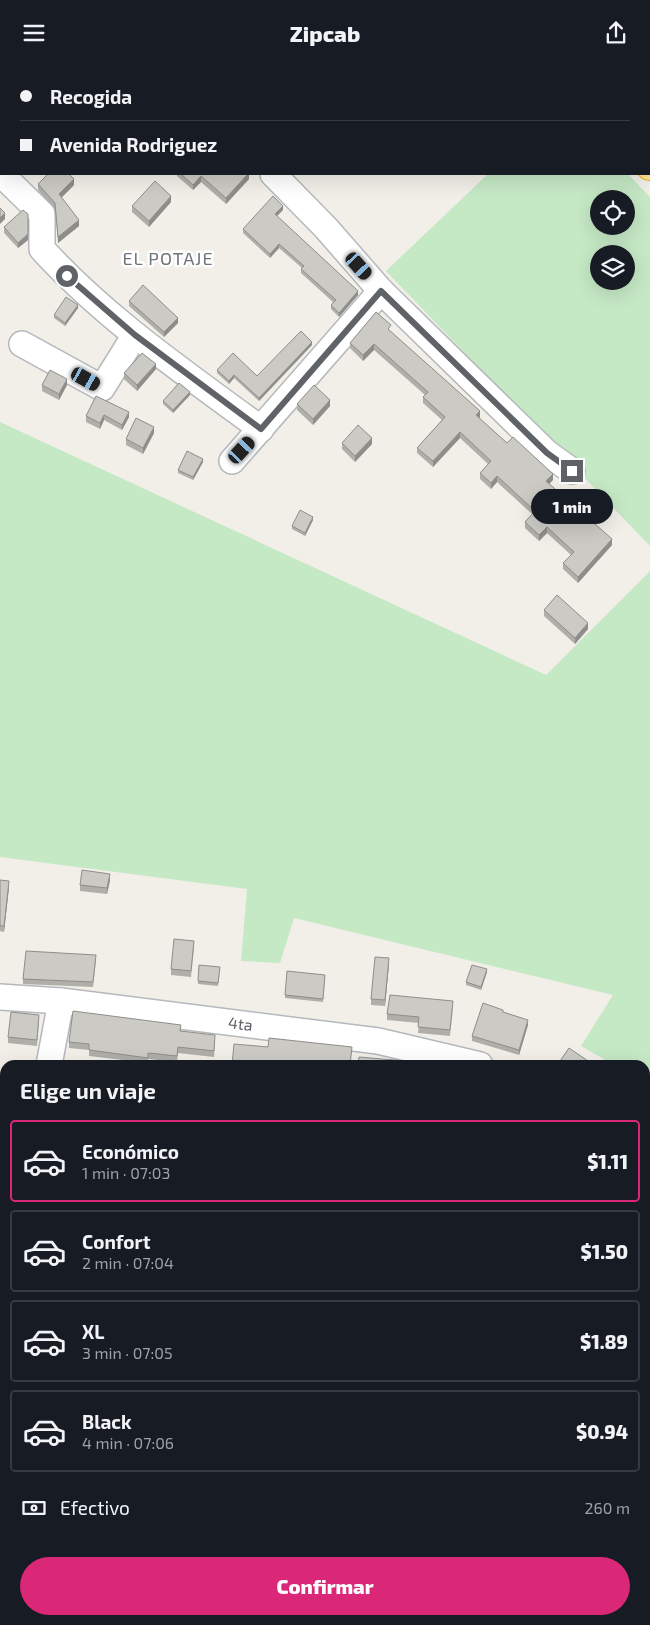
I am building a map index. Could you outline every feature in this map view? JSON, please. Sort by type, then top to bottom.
[{"type":"street","points":[[3,175],[42,214],[42,249],[67,276],[135,335],[261,429]]},
{"type":"street","points":[[274,175],[326,228],[381,291],[547,453],[572,471]]},
{"type":"street","points":[[232,461],[381,291]]},
{"type":"street","points":[[22,344],[102,388],[135,335]]},
{"type":"street","name":"4ta","points":[[0,997],[62,1001],[378,1041],[459,1060]]},
{"type":"street","points":[[50,1060],[62,1001]]},
{"type":"green space","points":[[487,175],[629,175],[650,197],[650,546],[386,271]]},
{"type":"green space","points":[[0,422],[546,675],[650,571],[650,1060],[605,1060],[581,1046],[613,995],[294,918],[280,963],[241,961],[247,889],[0,857]]},
{"type":"building","points":[[47,175],[70,175],[74,179],[59,194],[79,220],[58,237],[55,203],[38,184]]},
{"type":"building","points":[[182,175],[247,175],[226,198],[201,176],[193,185]]},
{"type":"building","points":[[155,181],[171,196],[149,221],[132,206]]},
{"type":"building","points":[[273,196],[283,206],[275,214],[358,291],[339,313],[331,305],[336,300],[301,269],[304,266],[279,244],[270,254],[243,229]]},
{"type":"building","points":[[0,208],[5,213],[0,218]]},
{"type":"building","points":[[23,210],[28,214],[28,234],[18,243],[4,227]]},
{"type":"building","points":[[143,285],[178,318],[164,332],[129,301]]},
{"type":"building","points":[[66,297],[78,305],[65,323],[54,315]]},
{"type":"building","points":[[376,312],[391,325],[388,329],[480,411],[476,415],[507,443],[513,437],[553,474],[546,481],[612,539],[578,577],[563,563],[574,552],[547,527],[539,535],[525,522],[535,511],[497,476],[491,483],[480,473],[491,461],[460,432],[433,461],[417,448],[445,417],[423,397],[428,392],[374,344],[363,355],[350,343]]},
{"type":"building","points":[[301,331],[312,342],[259,398],[234,375],[229,381],[217,370],[233,353],[257,376]]},
{"type":"building","points":[[142,353],[156,364],[137,385],[124,373]]},
{"type":"building","points":[[50,370],[67,379],[59,394],[42,385]]},
{"type":"building","points":[[179,383],[190,392],[173,410],[163,401]]},
{"type":"building","points":[[314,385],[330,400],[313,419],[297,404]]},
{"type":"building","points":[[96,396],[129,412],[122,425],[104,415],[100,423],[86,416]]},
{"type":"building","points":[[136,418],[154,427],[143,448],[126,439]]},
{"type":"building","points":[[358,425],[372,438],[355,456],[342,443]]},
{"type":"building","points":[[187,451],[203,459],[193,477],[178,470]]},
{"type":"building","points":[[300,510],[313,517],[305,533],[292,526]]},
{"type":"building","points":[[557,595],[588,623],[575,638],[544,610]]},
{"type":"building","points":[[82,870],[110,874],[107,888],[80,885]]},
{"type":"building","points":[[0,880],[9,881],[4,926],[0,926]]},
{"type":"building","points":[[174,939],[194,941],[191,971],[171,969]]},
{"type":"building","points":[[26,951],[96,955],[93,982],[23,979]]},
{"type":"building","points":[[375,957],[389,958],[385,1000],[371,999]]},
{"type":"building","points":[[199,965],[220,967],[218,983],[198,981]]},
{"type":"building","points":[[472,965],[487,969],[481,987],[466,982]]},
{"type":"building","points":[[287,971],[325,975],[323,999],[285,995]]},
{"type":"building","points":[[390,995],[453,1001],[450,1030],[418,1027],[419,1017],[387,1014]]},
{"type":"building","points":[[483,1003],[528,1020],[519,1050],[472,1036]]},
{"type":"building","points":[[73,1011],[181,1025],[180,1031],[215,1035],[214,1051],[178,1047],[177,1056],[148,1053],[148,1058],[89,1050],[89,1044],[69,1042]]},
{"type":"building","points":[[11,1012],[39,1015],[37,1040],[8,1037]]},
{"type":"building","points":[[269,1038],[352,1047],[351,1060],[232,1060],[234,1044],[268,1047]]},
{"type":"building","points":[[569,1048],[587,1060],[561,1060]]},
{"type":"building","points":[[359,1057],[394,1060],[359,1060]]},
{"type":"district","name":"EL POTAJE","points":[[168,259]]},
{"type":"route","points":[[67,276],[135,335],[261,429],[381,291],[547,453],[572,471]]}]
